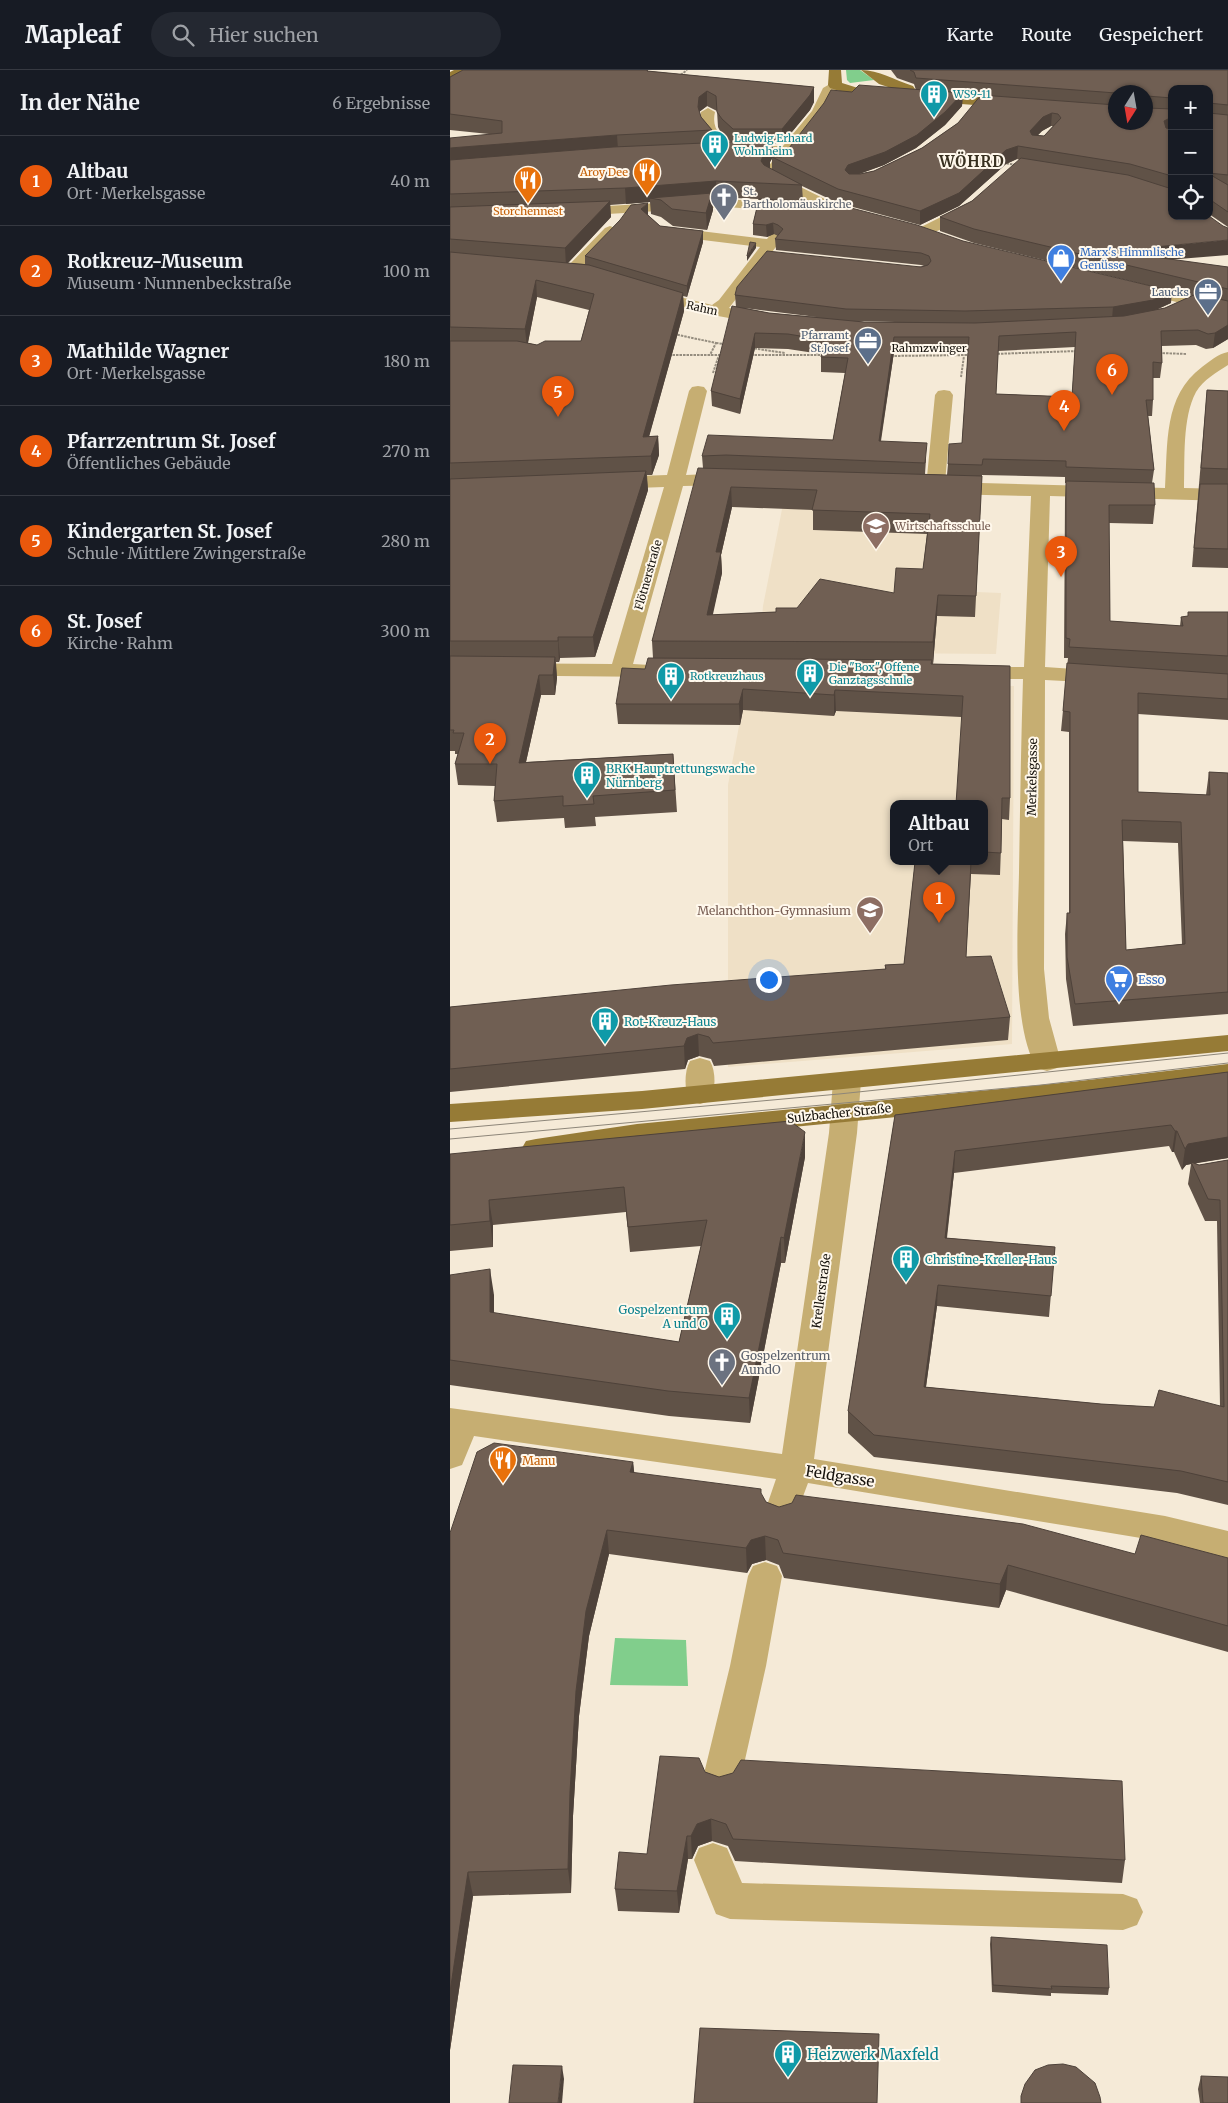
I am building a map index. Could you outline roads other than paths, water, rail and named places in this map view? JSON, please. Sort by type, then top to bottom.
[{"type":"main road","points":[[450,76],[466,70]]},
{"type":"main road","points":[[835,70],[835,85],[856,92],[1025,104]]},
{"type":"main road","points":[[867,70],[884,81],[904,88],[953,99]]},
{"type":"main road","points":[[450,1112],[625,1102],[1228,1043]]},
{"type":"main road","name":"Sulzbacher Straße","points":[[513,1152],[637,1133],[1228,1073]]},
{"type":"street","points":[[822,107],[822,101],[828,91],[835,85]]},
{"type":"street","points":[[726,203],[757,194],[787,150],[822,107],[837,98],[856,92]]},
{"type":"street","points":[[965,115],[976,101]]},
{"type":"street","points":[[708,112],[705,119],[707,127],[728,150]]},
{"type":"street","points":[[710,151],[787,150]]},
{"type":"street","points":[[922,232],[966,211],[1012,168],[1018,165]]},
{"type":"street","points":[[770,176],[832,208],[867,217]]},
{"type":"street","points":[[560,213],[726,203],[797,208],[832,208]]},
{"type":"street","points":[[572,272],[614,227],[626,210]]},
{"type":"street","points":[[903,227],[944,240]]},
{"type":"street","points":[[658,228],[770,245],[780,258]]},
{"type":"street","points":[[715,311],[725,303],[770,245]]},
{"type":"street","points":[[1118,283],[1228,310]]},
{"type":"street","name":"Rahm","points":[[631,288],[668,301],[784,323]]},
{"type":"street","points":[[1212,306],[1227,291]]},
{"type":"street","points":[[1173,311],[1193,301]]},
{"type":"street","points":[[1174,494],[1180,417],[1187,393],[1205,372],[1228,357]]},
{"type":"street","name":"Flötnerstraße","points":[[621,670],[685,447],[698,391]]},
{"type":"street","points":[[935,487],[944,395]]},
{"type":"street","points":[[588,484],[674,480],[746,480]]},
{"type":"street","points":[[915,486],[1228,495]]},
{"type":"street","name":"Merkelsgasse","points":[[1041,491],[1031,789],[1031,951],[1038,1033],[1047,1062]]},
{"type":"street","points":[[450,669],[681,671]]},
{"type":"street","points":[[958,672],[1034,673],[1118,678]]},
{"type":"street","points":[[700,1067],[700,1095]]},
{"type":"street","name":"Krellerstraße","points":[[780,1517],[796,1469],[846,1113],[847,1081]]},
{"type":"street","points":[[450,1456],[456,1421]]},
{"type":"street","name":"Feldgasse","points":[[456,1421],[796,1469],[1166,1529],[1228,1545]]},
{"type":"street","points":[[721,1782],[748,1666],[765,1576]]},
{"type":"street","points":[[713,1860],[730,1901],[1123,1912]]},
{"type":"tram line","points":[[450,1129],[839,1094],[1228,1053]]},
{"type":"tram line","points":[[450,1139],[1041,1085],[1228,1063]]},
{"type":"place","name":"WS9-11","points":[[934,118]]},
{"type":"place","name":"Ludwig Erhard Wohnheim","points":[[715,168]]},
{"type":"place","name":"Aroy Dee","points":[[647,196]]},
{"type":"place","name":"Storchennest","points":[[528,204]]},
{"type":"place","name":"St. Bartholomäuskirche","points":[[724,221]]},
{"type":"place","name":"Marx's Himmlische Genüsse","points":[[1061,282]]},
{"type":"place","name":"Laucks","points":[[1208,316]]},
{"type":"place","name":"Pfarramt St.Josef","points":[[868,365]]},
{"type":"place","name":"St. Josef","points":[[1112,395]]},
{"type":"place","name":"Kindergarten St. Josef","points":[[558,417]]},
{"type":"place","name":"Pfarrzentrum St. Josef","points":[[1064,431]]},
{"type":"place","name":"Wirtschaftsschule","points":[[876,550]]},
{"type":"place","name":"Mathilde Wagner","points":[[1061,577]]},
{"type":"place","name":"Die \"Box\", Offene Ganztagsschule","points":[[810,697]]},
{"type":"place","name":"Rotkreuzhaus","points":[[671,700]]},
{"type":"place","name":"Rotkreuz-Museum","points":[[490,764]]},
{"type":"place","name":"BRK Hauptrettungswache Nürnberg","points":[[587,799]]},
{"type":"place","name":"Altbau","points":[[939,923]]},
{"type":"place","name":"Melanchthon-Gymnasium","points":[[870,934]]},
{"type":"place","name":"Esso","points":[[1119,1003]]},
{"type":"place","name":"Rot-Kreuz-Haus","points":[[605,1045]]},
{"type":"place","name":"Christine-Kreller-Haus","points":[[906,1283]]},
{"type":"place","name":"Gospelzentrum A und O","points":[[727,1340]]},
{"type":"place","name":"Gospelzentrum AundO","points":[[722,1386]]},
{"type":"place","name":"Manu","points":[[503,1484]]},
{"type":"place","name":"Heizwerk Maxfeld","points":[[788,2078]]},
{"type":"district","name":"WÖHRD","points":[[972,161]]}]
